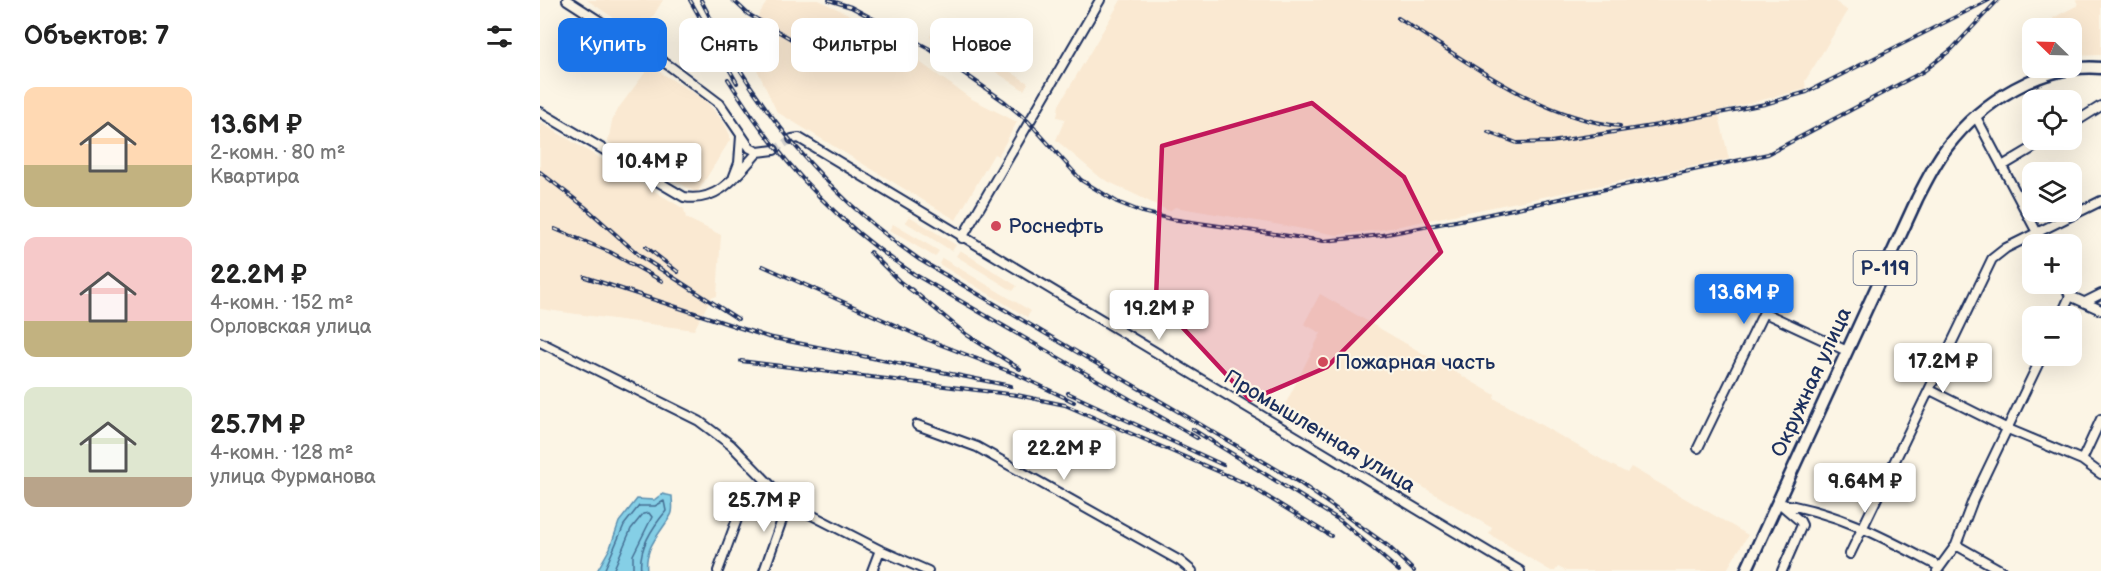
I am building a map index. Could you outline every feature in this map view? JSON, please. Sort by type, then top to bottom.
[{"type":"highway","name":"Окружная улица","points":[[1746,571],[1933,168],[1960,131],[2002,97],[2033,80],[2066,70],[2101,68]]},
{"type":"street","points":[[567,0],[670,67],[720,104],[750,148],[758,152],[774,150]]},
{"type":"street","points":[[962,238],[1100,0]]},
{"type":"street","points":[[2082,118],[2101,106]]},
{"type":"street","points":[[540,112],[684,197],[697,199],[711,196],[728,184],[758,152]]},
{"type":"street","points":[[1976,117],[2004,165],[2038,234],[2101,201]]},
{"type":"street","points":[[728,184],[739,163],[741,136]]},
{"type":"street","name":"Промышленная улица","points":[[792,139],[799,138],[962,238],[1520,571]]},
{"type":"street","points":[[2004,165],[2029,150]]},
{"type":"street","points":[[1850,554],[1992,259],[2006,248],[2022,241]]},
{"type":"street","points":[[2085,302],[2101,294]]},
{"type":"street","points":[[2066,306],[2070,296],[2101,310]]},
{"type":"street","points":[[1698,448],[1763,314],[1847,351]]},
{"type":"street","points":[[540,342],[699,421],[732,445],[785,501],[880,550],[928,571]]},
{"type":"street","points":[[1777,502],[1820,510],[1864,528],[1938,568],[1956,545],[1973,500],[2037,366]]},
{"type":"street","points":[[1930,390],[2008,429],[2082,460],[2101,474]]},
{"type":"street","points":[[2082,460],[2101,419]]},
{"type":"street","points":[[917,425],[977,447],[1180,561],[1192,571]]},
{"type":"street","points":[[718,571],[740,511],[747,506],[769,506],[785,501]]},
{"type":"street","points":[[764,571],[785,501]]},
{"type":"street","points":[[1777,502],[1802,525],[1782,571]]},
{"type":"street","points":[[1956,545],[2002,571]]},
{"type":"street","points":[[872,571],[880,550]]},
{"type":"highlighted area","points":[[1312,103],[1404,177],[1441,252],[1327,367],[1250,400],[1156,299],[1162,146]]},
{"type":"shaded area","points":[[587,0],[663,0],[652,18],[614,18]]},
{"type":"shaded area","points":[[768,0],[818,0],[857,18],[791,18],[791,72],[918,72],[918,61],[930,70],[930,72],[933,72],[970,98],[1017,122],[998,156],[994,154],[956,220],[777,112],[758,72],[779,72],[779,18],[757,18]]},
{"type":"shaded area","points":[[1121,0],[1833,0],[1848,11],[1805,81],[1806,89],[1718,111],[1729,159],[1380,230],[1338,235],[1175,207],[1169,211],[1101,178],[1056,140],[1065,119],[1057,117],[1059,105]]},
{"type":"shaded area","points":[[2076,0],[2101,0],[2101,55],[2082,56],[2082,18],[2053,18],[2078,5]]},
{"type":"shaded area","points":[[646,72],[660,72],[705,100],[723,121],[730,140],[697,193],[608,142],[612,121],[620,106]]},
{"type":"shaded area","points":[[996,72],[1011,72],[1028,83],[1024,90]]},
{"type":"shaded area","points":[[540,122],[684,209],[686,218],[721,235],[717,296],[711,298],[694,330],[540,309]]},
{"type":"shaded area","points":[[909,216],[956,245],[952,251],[905,222]]},
{"type":"shaded area","points":[[893,224],[939,251],[935,257],[889,230]]},
{"type":"shaded area","points":[[960,250],[1017,286],[1013,291],[956,256]]},
{"type":"shaded area","points":[[942,258],[1031,311],[1027,317],[939,264]]},
{"type":"shaded area","points":[[1320,294],[1606,462],[1627,473],[1631,467],[1748,535],[1726,571],[1566,571],[1558,567],[1555,571],[1551,571],[1489,534],[1492,528],[1285,405],[1321,333],[1304,324]]},
{"type":"water","points":[[662,494],[672,496],[672,511],[650,548],[647,571],[597,571],[610,548],[619,522],[637,499],[654,500]]},
{"type":"tunnel","points":[[774,150],[792,139]]},
{"type":"railway","points":[[690,0],[737,83]]},
{"type":"railway","points":[[701,0],[721,39],[768,111],[822,176],[885,234],[920,260],[1300,483],[1388,546],[1414,571]]},
{"type":"railway","points":[[733,0],[748,14],[791,39]]},
{"type":"railway","points":[[829,0],[851,7],[928,48],[1005,102],[1028,121],[1081,180],[1117,202],[1142,212],[1171,219],[1324,241],[1382,235],[1471,218],[1768,154],[1924,71],[1952,49],[1998,0]]},
{"type":"railway","points":[[1488,132],[1517,143],[1551,142],[1658,125],[1765,104],[1807,92],[1989,0]]},
{"type":"railway","points":[[1398,18],[1477,69],[1532,99],[1560,112],[1590,121],[1620,126]]},
{"type":"railway","points":[[728,79],[766,135],[810,187],[834,211],[886,254],[914,274],[1197,438]]},
{"type":"railway","points":[[540,172],[585,207],[640,256],[738,319]]},
{"type":"railway","points":[[555,229],[610,252],[662,281]]},
{"type":"railway","points":[[646,247],[678,272]]},
{"type":"railway","points":[[870,252],[899,281],[916,294]]},
{"type":"railway","points":[[763,266],[926,339],[1016,374],[1074,402]]},
{"type":"railway","points":[[585,277],[768,337],[1011,386]]},
{"type":"railway","points":[[911,289],[967,335],[1020,369]]},
{"type":"railway","points":[[741,361],[1017,395],[1065,405],[1245,483],[1331,536]]},
{"type":"railway","points":[[1068,393],[1223,465]]},
{"type":"railway","points":[[1192,429],[1341,521],[1399,571]]},
{"type":"place","name":"Роснефть","points":[[996,226]]},
{"type":"place","name":"Пожарная часть","points":[[1323,362]]}]
